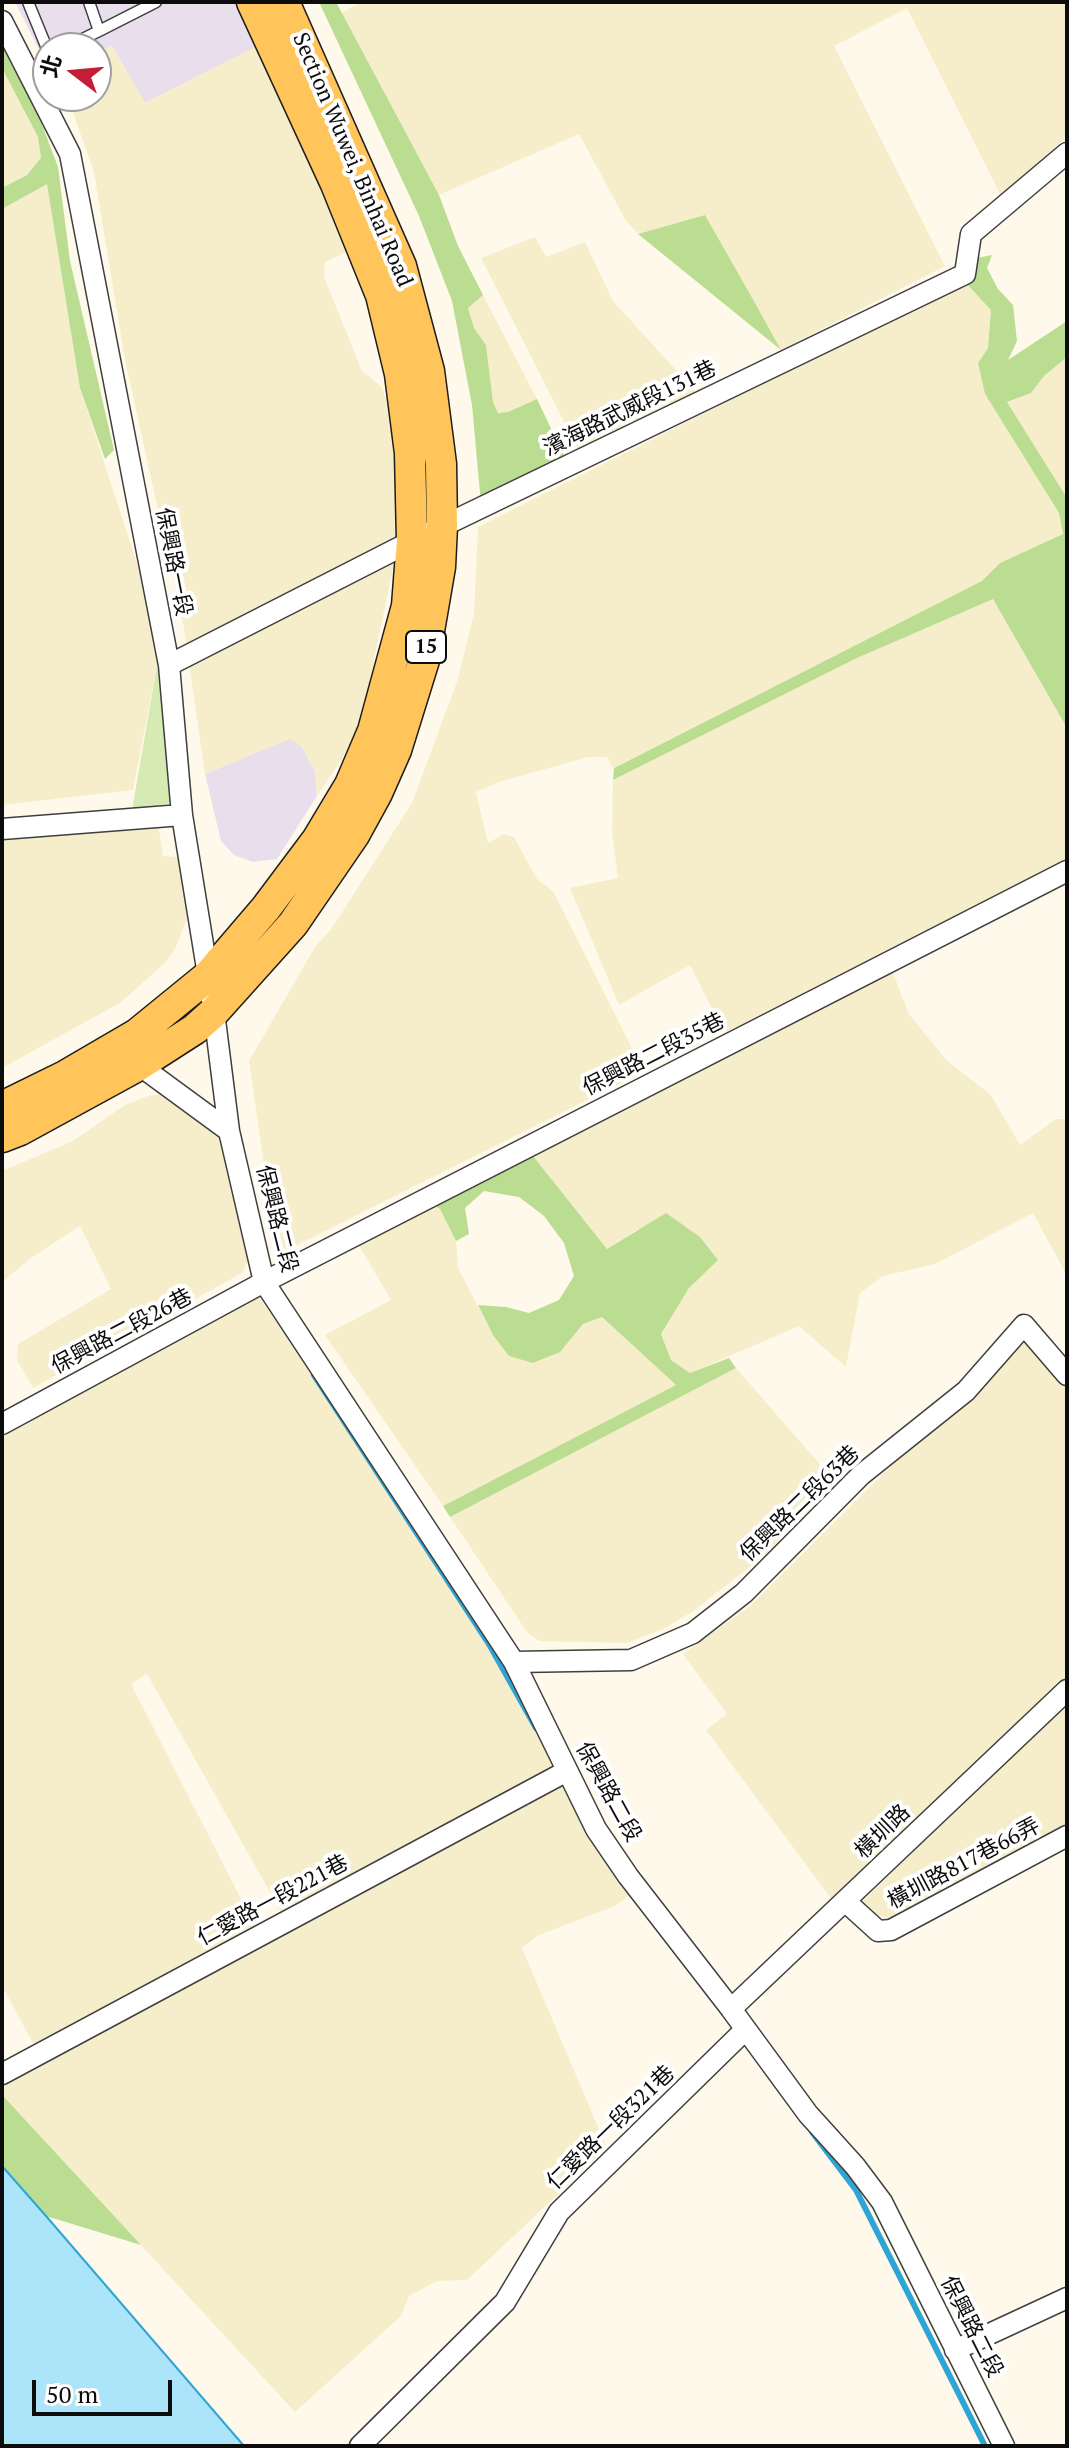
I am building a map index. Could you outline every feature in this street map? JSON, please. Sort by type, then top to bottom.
[{"type":"main road","name":"Section Wuwei, Binhai Road","points":[[2,1107],[65,1076],[137,1034],[207,977],[266,908],[317,840],[350,785],[373,731],[407,606],[412,541],[410,453],[400,374],[381,295],[336,184],[252,2]]},
{"type":"main road","name":"Section Wuwei, Binhai Road","points":[[2,1137],[139,1065],[195,1029],[293,924],[354,835],[377,793],[396,750],[424,660],[440,567],[442,526],[441,464],[429,371],[401,266],[284,2]]},
{"type":"street","name":"保興路一段","points":[[2,21],[70,154],[169,665],[182,815],[214,1012],[229,1131]]},
{"type":"street","name":"濱海路武威段131巷","points":[[169,665],[442,526],[965,274],[971,234],[1067,153]]},
{"type":"street","points":[[2,829],[182,815]]},
{"type":"street","name":"保興路二段35巷","points":[[264,1282],[1067,871]]},
{"type":"street","points":[[139,1065],[229,1131]]},
{"type":"street","name":"保興路二段","points":[[229,1131],[264,1282],[514,1662],[596,1829],[808,2114],[855,2166],[882,2202],[1004,2446]]},
{"type":"street","name":"保興路二段26巷","points":[[2,1424],[264,1282]]},
{"type":"street","name":"保興路二段63巷","points":[[514,1662],[631,1660],[693,1633],[744,1593],[861,1475],[966,1391],[1024,1325],[1067,1375]]},
{"type":"street","name":"橫圳路","points":[[731,2009],[1067,1690]]},
{"type":"street","name":"仁愛路一段221巷","points":[[2,2074],[567,1771]]},
{"type":"street","name":"橫圳路817巷66弄","points":[[845,1901],[878,1931],[891,1930],[1067,1836]]},
{"type":"street","name":"仁愛路一段321巷","points":[[360,2446],[505,2302],[559,2212],[745,2030]]},
{"type":"street","points":[[955,2350],[1067,2298]]},
{"type":"lane","points":[[28,2],[46,46],[64,48],[156,2]]},
{"type":"lane","points":[[89,2],[99,31]]},
{"type":"shaded area","points":[[15,2],[237,2],[258,46],[145,103],[112,46],[112,32],[32,32],[32,36]]},
{"type":"shaded area","points":[[361,2],[1067,2],[1067,137],[1001,196],[907,8],[834,46],[945,266],[781,350],[705,215],[638,234],[626,221],[579,134],[439,195],[341,13]]},
{"type":"shaded area","points":[[112,46],[145,103],[258,46],[348,251],[325,262],[324,277],[362,371],[382,387],[397,432],[396,554],[362,717],[342,759],[317,796],[315,772],[302,747],[290,739],[205,774],[184,628],[125,360],[94,172],[73,112],[112,112]]},
{"type":"shaded area","points":[[2,68],[38,137],[41,158],[27,175],[2,188]]},
{"type":"shaded area","points":[[47,183],[80,388],[158,628],[157,666],[133,790],[2,805],[2,209]]},
{"type":"shaded area","points":[[535,237],[546,257],[585,242],[613,301],[696,392],[580,453],[481,258]]},
{"type":"shaded area","points":[[965,282],[991,309],[988,348],[978,363],[985,394],[1059,513],[1063,534],[1000,563],[983,581],[613,768],[607,757],[588,757],[499,782],[476,792],[488,843],[504,834],[514,837],[537,879],[553,891],[638,1060],[639,1074],[277,1255],[249,1061],[315,947],[332,928],[412,803],[458,679],[474,613],[478,527]]},
{"type":"shaded area","points":[[483,295],[537,399],[508,412],[498,413],[493,402],[486,345],[474,328],[468,307]]},
{"type":"shaded area","points":[[1067,357],[1067,498],[1007,402],[1031,393],[1044,376]]},
{"type":"shaded area","points":[[993,598],[1067,728],[1067,859],[724,1033],[690,965],[619,1005],[570,888],[618,878],[612,831],[613,780],[857,658]]},
{"type":"shaded area","points":[[290,738],[302,747],[316,772],[317,796],[277,859],[253,862],[234,855],[221,841],[205,774]]},
{"type":"shaded area","points":[[158,824],[163,856],[192,858],[196,895],[176,947],[166,962],[120,1003],[2,1068],[2,835]]},
{"type":"shaded area","points":[[873,972],[893,973],[909,1014],[947,1061],[991,1095],[1020,1145],[1056,1119],[1067,1119],[1067,1276],[1033,1213],[935,1264],[883,1276],[860,1293],[846,1367],[799,1326],[690,1373],[671,1360],[661,1334],[689,1288],[717,1259],[700,1237],[638,1229],[607,1249],[533,1156]]},
{"type":"shaded area","points":[[169,1092],[221,1124],[249,1259],[242,1273],[33,1388],[17,1360],[18,1344],[111,1289],[80,1226],[31,1258],[2,1282],[2,1171],[73,1141],[125,1105]]},
{"type":"shaded area","points":[[430,1202],[440,1208],[456,1241],[458,1268],[493,1335],[533,1363],[559,1352],[583,1324],[602,1317],[676,1385],[443,1506],[325,1335],[391,1300],[358,1244]]},
{"type":"shaded area","points":[[256,1293],[427,1538],[543,1724],[560,1768],[285,1919],[147,1674],[131,1684],[257,1930],[34,2045],[2,1986],[2,1431]]},
{"type":"shaded area","points":[[1024,1334],[1067,1384],[1067,1677],[833,1901],[706,1730],[727,1714],[683,1654],[750,1606]]},
{"type":"shaded area","points":[[736,1368],[832,1478],[769,1552],[692,1612],[663,1629],[627,1643],[539,1641],[527,1632],[450,1517]]},
{"type":"shaded area","points":[[1067,1702],[1067,1823],[890,1918],[878,1915],[862,1902]]},
{"type":"shaded area","points":[[564,1783],[639,1888],[615,1906],[539,1935],[522,1948],[607,2148],[467,2280],[437,2281],[409,2296],[401,2316],[295,2412],[5,2098],[2,2084]]},
{"type":"green space","points":[[319,2],[336,2],[439,195],[458,246],[483,295],[468,308],[474,328],[486,345],[493,402],[498,413],[508,412],[537,399],[566,460],[481,504],[472,405],[452,301],[419,216]]},
{"type":"green space","points":[[2,43],[32,102],[32,112],[38,114],[58,167],[70,261],[114,450],[105,459],[80,388],[47,184],[2,209],[2,188],[27,175],[41,158],[38,137],[2,68]]},
{"type":"green space","points":[[705,215],[755,303],[781,350],[638,234]]},
{"type":"green space","points":[[992,255],[987,268],[998,289],[1013,305],[1017,341],[1008,360],[1067,321],[1067,357],[1044,376],[1031,393],[1007,402],[1067,498],[1067,728],[993,599],[857,658],[613,780],[614,768],[982,581],[1000,563],[1063,534],[1059,513],[985,394],[978,363],[988,348],[991,310],[965,282],[972,259]]},
{"type":"green space","points":[[157,666],[179,797],[172,803],[132,810]]},
{"type":"green space","points":[[533,1156],[607,1249],[666,1213],[700,1237],[718,1260],[689,1288],[661,1334],[671,1360],[690,1373],[729,1358],[736,1368],[450,1517],[443,1506],[676,1385],[602,1317],[583,1324],[560,1352],[533,1363],[509,1356],[493,1335],[478,1305],[529,1313],[559,1300],[574,1276],[564,1243],[544,1216],[519,1197],[484,1191],[465,1208],[469,1234],[456,1241],[440,1209],[430,1202],[516,1160]]},
{"type":"green space","points":[[2,2094],[141,2245],[46,2216],[2,2166]]},
{"type":"water","points":[[2,2166],[46,2216],[244,2446],[2,2446]]},
{"type":"waterway","points":[[314,1375],[489,1644],[536,1728]]},
{"type":"waterway","points":[[812,2132],[856,2190],[985,2446]]}]
